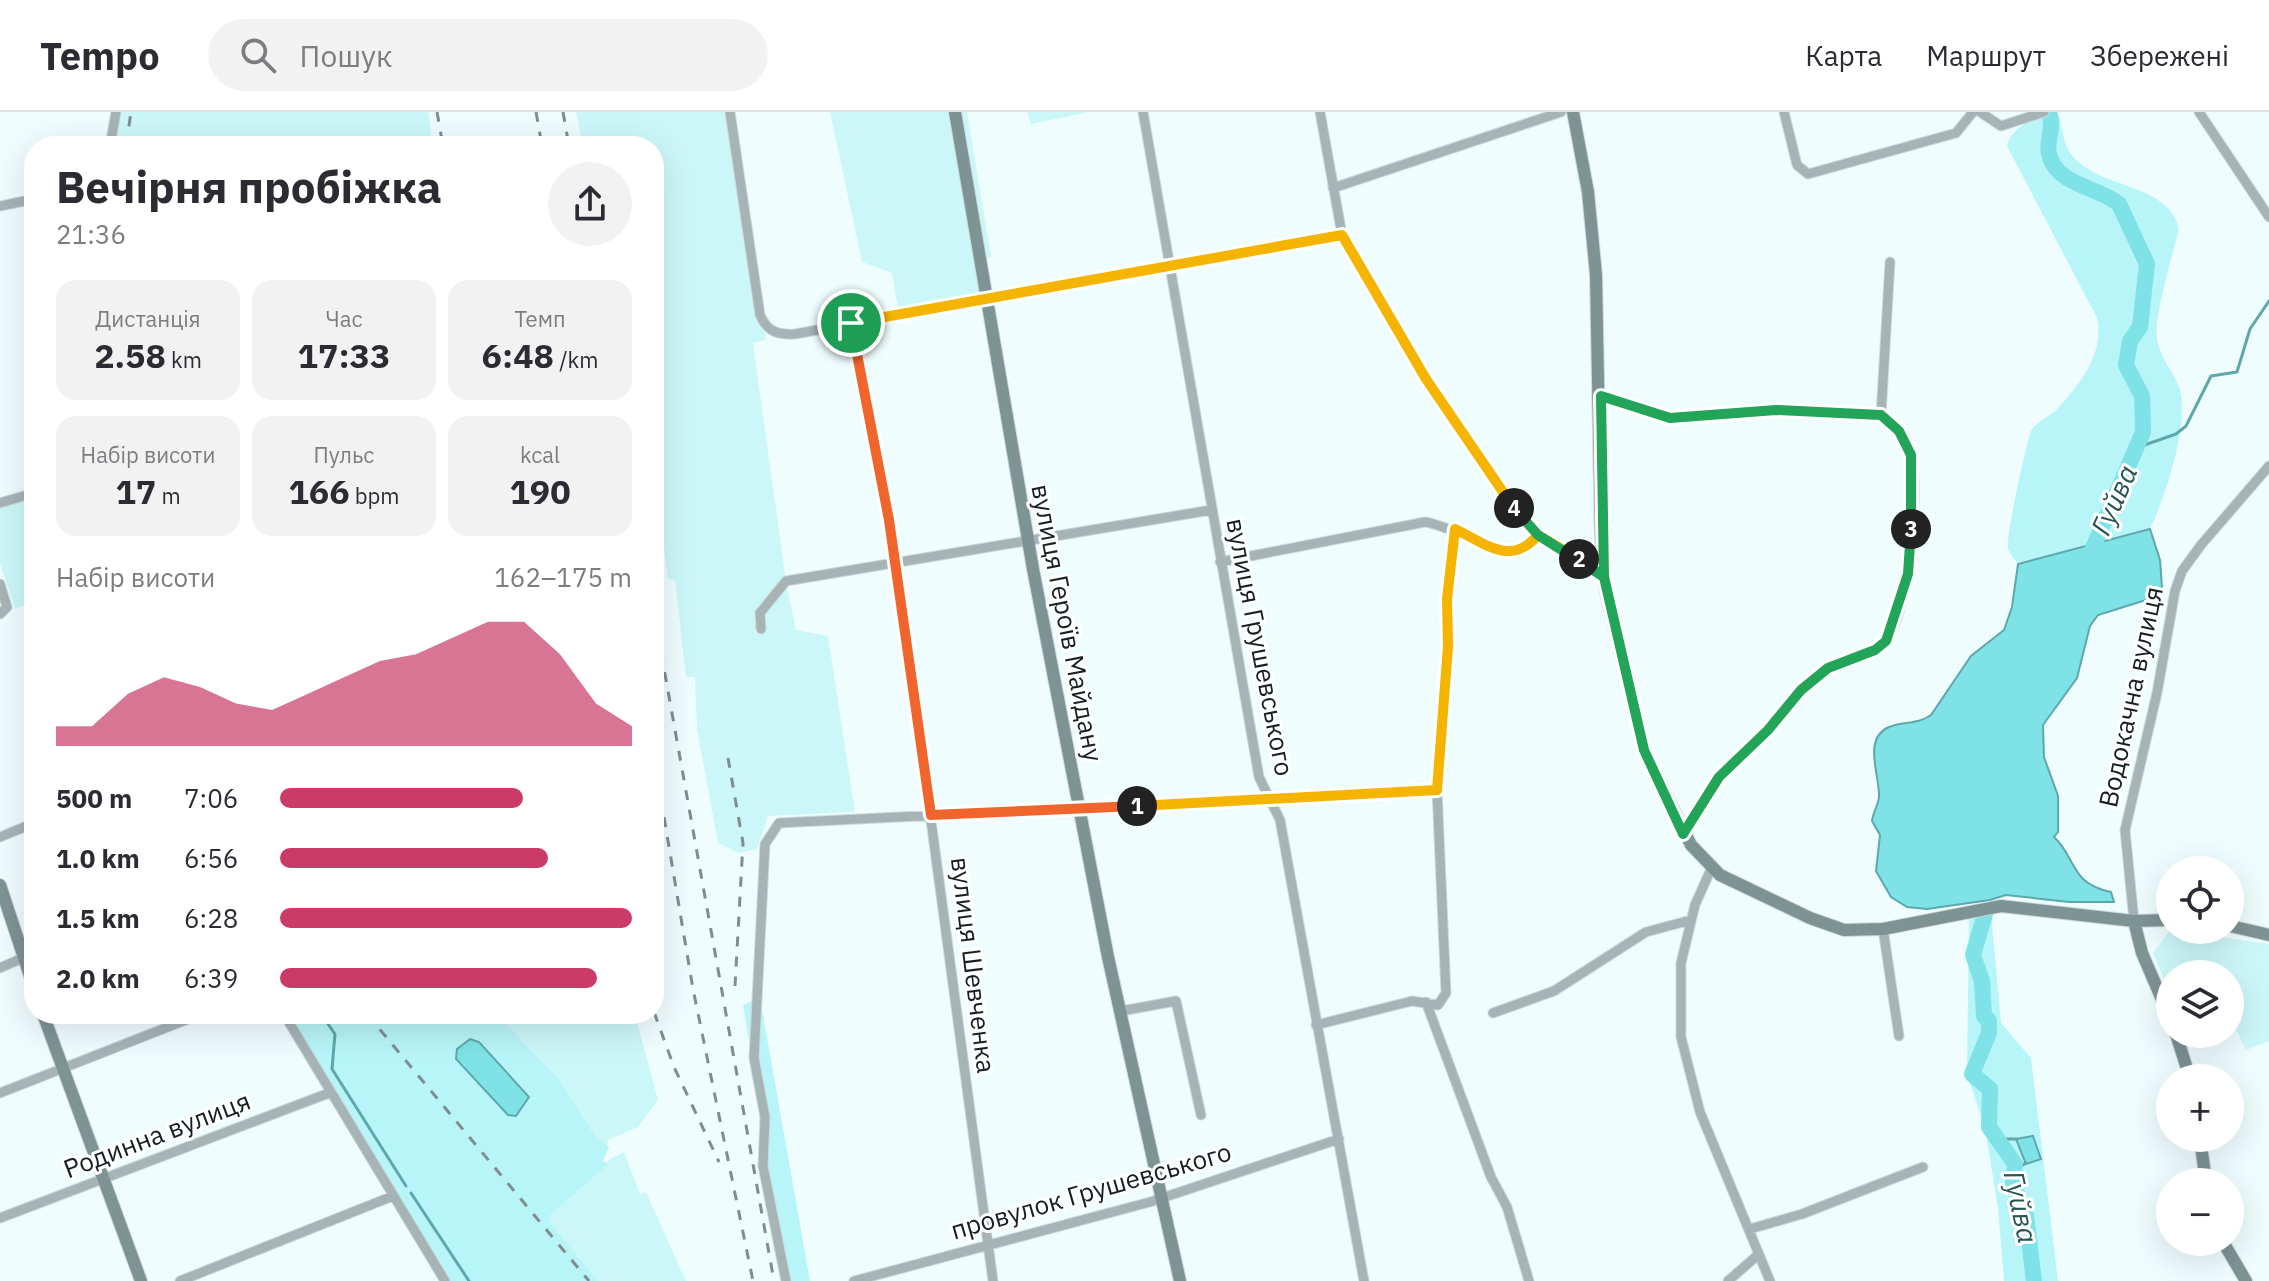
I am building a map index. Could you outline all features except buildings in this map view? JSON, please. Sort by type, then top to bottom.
[{"type":"street","points":[[112,136],[116,112]]},
{"type":"street","points":[[730,112],[760,315],[769,330],[786,335],[1342,235]]},
{"type":"street","name":"вулиця Героїв Майдану","points":[[955,112],[1028,542],[1121,1011],[1180,1281]]},
{"type":"street","name":"вулиця Грушевського","points":[[1143,112],[1167,265],[1259,777],[1279,817],[1364,1281]]},
{"type":"street","points":[[1320,112],[1342,235],[1426,379],[1508,500],[1538,535],[1604,577]]},
{"type":"street","points":[[1333,188],[1561,112]]},
{"type":"street","points":[[1573,112],[1593,237],[1601,396],[1604,577],[1644,750],[1683,834],[1711,869],[1834,927],[1883,929],[2001,906],[2134,921],[2156,920]]},
{"type":"street","points":[[1784,112],[1797,165],[1808,174],[1956,133],[1973,112]]},
{"type":"street","points":[[1980,112],[2001,126],[2040,113]]},
{"type":"street","points":[[2199,112],[2269,217]]},
{"type":"street","points":[[0,206],[24,201]]},
{"type":"street","points":[[1881,415],[1890,262]]},
{"type":"street","name":"вулиця Шевченка","points":[[851,323],[896,561],[993,1281]]},
{"type":"street","points":[[1601,396],[1670,418],[1776,410],[1881,415],[1907,443],[1913,476],[1908,574],[1891,633],[1881,646],[1828,668],[1801,690],[1768,730],[1719,777],[1683,834]]},
{"type":"street","name":"Водокачна вулиця","points":[[2134,921],[2125,830],[2157,693],[2175,591],[2182,571],[2201,545],[2269,466]]},
{"type":"street","points":[[0,503],[24,496]]},
{"type":"street","points":[[761,629],[760,613],[786,581],[1211,510]]},
{"type":"street","points":[[1220,562],[1425,522],[1455,529],[1509,552],[1524,549],[1538,535]]},
{"type":"street","points":[[1316,1025],[1412,1001],[1438,1005],[1446,993],[1437,790],[1448,646],[1447,599],[1455,529]]},
{"type":"street","points":[[0,584],[7,607],[0,614]]},
{"type":"street","points":[[786,1281],[763,1166],[765,1117],[754,1058],[765,844],[774,827],[787,821],[1437,790]]},
{"type":"street","points":[[0,837],[24,827]]},
{"type":"street","points":[[1711,869],[1703,882],[1681,963],[1681,1037],[1700,1112],[1770,1281]]},
{"type":"street","points":[[0,885],[24,945]]},
{"type":"street","points":[[1493,1013],[1554,991],[1646,932],[1691,920]]},
{"type":"street","points":[[2134,921],[2142,953],[2156,986]]},
{"type":"street","points":[[1883,929],[1899,1036]]},
{"type":"street","points":[[2244,929],[2269,935]]},
{"type":"street","points":[[0,968],[24,957]]},
{"type":"street","points":[[1121,1011],[1176,1001],[1201,1115]]},
{"type":"street","points":[[1426,1002],[1491,1177],[1507,1207],[1529,1281]]},
{"type":"street","points":[[47,1024],[141,1281]]},
{"type":"street","points":[[0,1093],[175,1024]]},
{"type":"street","points":[[290,1024],[445,1281]]},
{"type":"street","name":"Родинна вулиця","points":[[0,1218],[329,1093]]},
{"type":"street","name":"провулок Грушевського","points":[[854,1281],[1161,1197],[1339,1139]]},
{"type":"street","points":[[1750,1229],[1802,1214],[1923,1167]]},
{"type":"street","points":[[180,1281],[393,1196]]},
{"type":"street","points":[[1728,1281],[1759,1254]]},
{"type":"street","points":[[2231,1256],[2246,1281]]},
{"type":"shaded area","points":[[116,112],[429,112],[431,136],[112,136]]},
{"type":"shaded area","points":[[576,112],[730,112],[766,340],[753,343],[786,581],[796,630],[828,636],[855,812],[768,816],[757,849],[739,853],[718,843],[697,729],[695,677],[686,677],[675,580],[668,579],[664,548],[664,136],[581,136]]},
{"type":"shaded area","points":[[830,112],[967,112],[991,257],[981,260],[988,299],[899,315],[892,273],[862,262]]},
{"type":"shaded area","points":[[1027,112],[1085,112],[1085,113],[1031,124]]},
{"type":"shaded area","points":[[2058,113],[2068,150],[2083,166],[2148,194],[2173,214],[2179,229],[2161,300],[2157,337],[2160,351],[2179,387],[2182,419],[2175,459],[2150,529],[2018,564],[2008,549],[2008,542],[2029,436],[2034,426],[2056,410],[2081,380],[2097,344],[2097,318],[2007,146],[2019,128]]},
{"type":"shaded area","points":[[24,502],[24,606],[15,609],[0,563],[0,508]]},
{"type":"shaded area","points":[[2150,529],[2160,560],[2162,587],[2149,599],[2098,615],[2090,626],[2077,678],[2043,725],[2044,757],[2058,796],[2058,832],[2054,837],[2081,876],[2097,888],[2111,892],[2114,902],[2069,902],[2006,895],[1927,909],[1907,907],[1891,897],[1876,871],[1880,835],[1872,821],[1879,797],[1874,758],[1876,740],[1889,727],[1931,715],[1971,656],[2004,630],[2012,607],[2018,564]]},
{"type":"shaded area","points":[[1991,913],[2001,1023],[2031,1058],[2058,1281],[2004,1281],[1998,1208],[1985,1128],[1967,1074],[1969,918]]},
{"type":"shaded area","points":[[2244,940],[2269,944],[2269,1041],[2246,1050],[2244,1046],[2244,960],[2156,960],[2153,953],[2160,944],[2244,944]]},
{"type":"shaded area","points":[[760,998],[810,1281],[786,1281],[772,1223],[765,1135],[743,1005]]},
{"type":"shaded area","points":[[290,1024],[506,1024],[560,1081],[594,1135],[609,1147],[603,1161],[608,1164],[548,1220],[598,1281],[445,1281]]},
{"type":"shaded area","points":[[396,1024],[638,1024],[658,1100],[638,1127],[608,1140],[606,1155]]},
{"type":"shaded area","points":[[470,1039],[479,1042],[529,1097],[516,1116],[508,1115],[456,1059],[457,1049]]},
{"type":"shaded area","points":[[2033,1136],[2041,1159],[2026,1164],[2016,1139]]},
{"type":"shaded area","points":[[624,1152],[640,1194],[646,1192],[686,1281],[598,1281],[548,1221],[549,1215],[612,1158]]},
{"type":"waterway","name":"Гуйва","points":[[2050,116],[2048,149],[2053,164],[2069,179],[2119,204],[2147,264],[2140,327],[2130,341],[2126,365],[2142,396],[2143,432],[2087,562]]},
{"type":"waterway","points":[[2136,448],[2176,434],[2186,426],[2211,376],[2237,372],[2250,329],[2269,301]]},
{"type":"waterway","name":"Гуйва","points":[[1985,914],[1973,955],[1982,981],[1984,1016],[1989,1021],[1989,1033],[1972,1074],[1990,1089],[1989,1127],[2015,1164],[2013,1183],[2026,1215],[2034,1281]]},
{"type":"waterway","points":[[328,1024],[335,1034],[332,1069],[406,1186]]},
{"type":"waterway","points":[[2003,1144],[2007,1139],[2017,1139]]},
{"type":"waterway","points":[[2016,1169],[2026,1163]]},
{"type":"waterway","points":[[411,1193],[469,1281]]},
{"type":"railway","points":[[127,136],[131,112]]},
{"type":"railway","points":[[437,112],[441,136]]},
{"type":"railway","points":[[536,112],[540,136]]},
{"type":"railway","points":[[563,112],[567,136]]},
{"type":"railway","points":[[664,669],[774,1281]]},
{"type":"railway","points":[[728,758],[743,843],[735,986]]},
{"type":"railway","points":[[664,817],[693,989],[753,1281]]},
{"type":"railway","points":[[375,1024],[589,1281]]},
{"type":"railway","points":[[658,1024],[674,1067],[719,1162]]},
{"type":"route","points":[[851,323],[896,561],[931,815],[1437,790],[1448,646],[1447,599],[1455,529],[1502,551],[1517,553],[1538,535],[1590,565],[1604,577],[1644,750],[1683,834],[1724,770],[1768,730],[1811,680],[1828,668],[1875,650],[1886,641],[1908,574],[1913,476],[1911,455],[1899,431],[1881,415],[1870,412],[1776,410],[1681,419],[1601,396],[1604,577],[1595,569],[1590,565],[1584,562],[1538,535],[1521,518],[1426,379],[1342,235],[851,323]]}]
